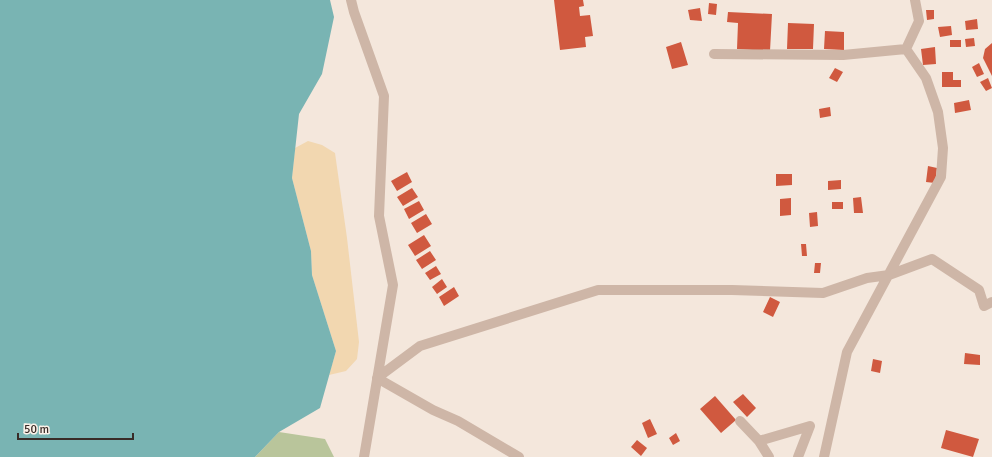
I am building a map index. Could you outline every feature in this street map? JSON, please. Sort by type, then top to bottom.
[{"type":"street","points":[[351,0],[384,96],[379,216],[393,285],[364,457]]},
{"type":"street","points":[[906,49],[918,21],[915,0]]},
{"type":"street","points":[[714,54],[843,56],[906,49]]},
{"type":"street","points":[[824,457],[847,352],[941,177],[944,148],[938,112],[926,78],[906,49]]},
{"type":"street","points":[[377,378],[420,346],[598,290],[732,290],[823,293],[867,278],[889,274],[932,259],[979,290],[984,306],[992,302]]},
{"type":"street","points":[[377,378],[433,410],[458,421],[519,457]]},
{"type":"street","points":[[740,421],[759,441],[769,457]]},
{"type":"street","points":[[759,441],[810,426],[798,457]]},
{"type":"green space","points":[[279,432],[325,439],[334,457],[255,457]]},
{"type":"sand","points":[[308,141],[322,145],[335,153],[359,342],[357,359],[346,371],[329,375],[336,351],[312,275],[311,251],[292,178],[295,148]]},
{"type":"water","points":[[0,0],[330,0],[334,17],[322,74],[299,114],[292,178],[311,251],[312,275],[336,351],[320,408],[279,432],[255,457],[0,457]]},
{"type":"building","points":[[554,0],[583,0],[584,6],[579,7],[580,16],[590,15],[593,36],[585,37],[586,47],[560,50]]},
{"type":"building","points":[[709,3],[717,4],[716,15],[708,14]]},
{"type":"building","points":[[700,8],[702,21],[690,20],[688,10]]},
{"type":"building","points":[[926,10],[934,10],[934,19],[927,20]]},
{"type":"building","points":[[728,12],[772,14],[770,51],[737,49],[738,23],[727,22]]},
{"type":"building","points":[[977,19],[978,29],[966,30],[965,21]]},
{"type":"building","points":[[788,23],[814,24],[813,49],[787,49]]},
{"type":"building","points":[[951,26],[952,35],[940,37],[938,27]]},
{"type":"building","points":[[825,31],[844,32],[844,50],[824,49]]},
{"type":"building","points":[[974,38],[975,46],[966,47],[965,39]]},
{"type":"building","points":[[950,40],[961,40],[961,47],[950,47]]},
{"type":"building","points":[[681,42],[688,65],[672,69],[666,47]]},
{"type":"building","points":[[992,43],[992,76],[983,58],[985,49]]},
{"type":"building","points":[[935,47],[936,64],[923,65],[921,49]]},
{"type":"building","points":[[979,63],[984,74],[977,77],[972,67]]},
{"type":"building","points":[[835,68],[843,72],[837,82],[829,78]]},
{"type":"building","points":[[942,72],[953,72],[953,80],[961,80],[961,87],[942,87]]},
{"type":"building","points":[[988,78],[992,88],[986,91],[980,82]]},
{"type":"building","points":[[969,100],[971,110],[955,113],[954,103]]},
{"type":"building","points":[[830,107],[831,116],[820,118],[819,109]]},
{"type":"building","points":[[928,166],[937,168],[935,183],[926,182]]},
{"type":"building","points":[[407,172],[412,182],[397,191],[391,181]]},
{"type":"building","points":[[776,174],[792,174],[792,185],[776,186]]},
{"type":"building","points":[[841,180],[841,189],[828,190],[828,181]]},
{"type":"building","points":[[412,188],[418,197],[403,206],[397,197]]},
{"type":"building","points":[[861,197],[863,213],[854,213],[853,198]]},
{"type":"building","points":[[791,198],[791,215],[780,216],[780,199]]},
{"type":"building","points":[[419,201],[424,210],[409,219],[404,209]]},
{"type":"building","points":[[832,202],[843,202],[843,209],[832,209]]},
{"type":"building","points":[[817,212],[818,226],[810,227],[809,213]]},
{"type":"building","points":[[426,214],[432,224],[417,233],[411,223]]},
{"type":"building","points":[[424,235],[431,246],[415,256],[408,245]]},
{"type":"building","points":[[801,244],[806,244],[807,256],[802,256]]},
{"type":"building","points":[[430,251],[436,260],[422,269],[416,260]]},
{"type":"building","points":[[815,263],[821,263],[820,273],[814,273]]},
{"type":"building","points":[[436,266],[441,274],[430,280],[425,273]]},
{"type":"building","points":[[442,279],[447,287],[437,294],[432,287]]},
{"type":"building","points":[[454,287],[459,296],[444,306],[439,297]]},
{"type":"building","points":[[770,297],[780,302],[773,317],[763,312]]},
{"type":"building","points":[[965,353],[980,355],[980,365],[964,364]]},
{"type":"building","points":[[873,359],[882,361],[880,373],[871,371]]},
{"type":"building","points":[[743,394],[756,408],[747,417],[733,402]]},
{"type":"building","points":[[715,396],[736,420],[721,433],[700,409]]},
{"type":"building","points":[[650,419],[657,434],[648,438],[642,423]]},
{"type":"building","points":[[946,430],[979,439],[973,457],[941,448]]},
{"type":"building","points":[[676,433],[680,441],[673,445],[669,438]]},
{"type":"building","points":[[637,440],[647,448],[641,456],[631,447]]}]
